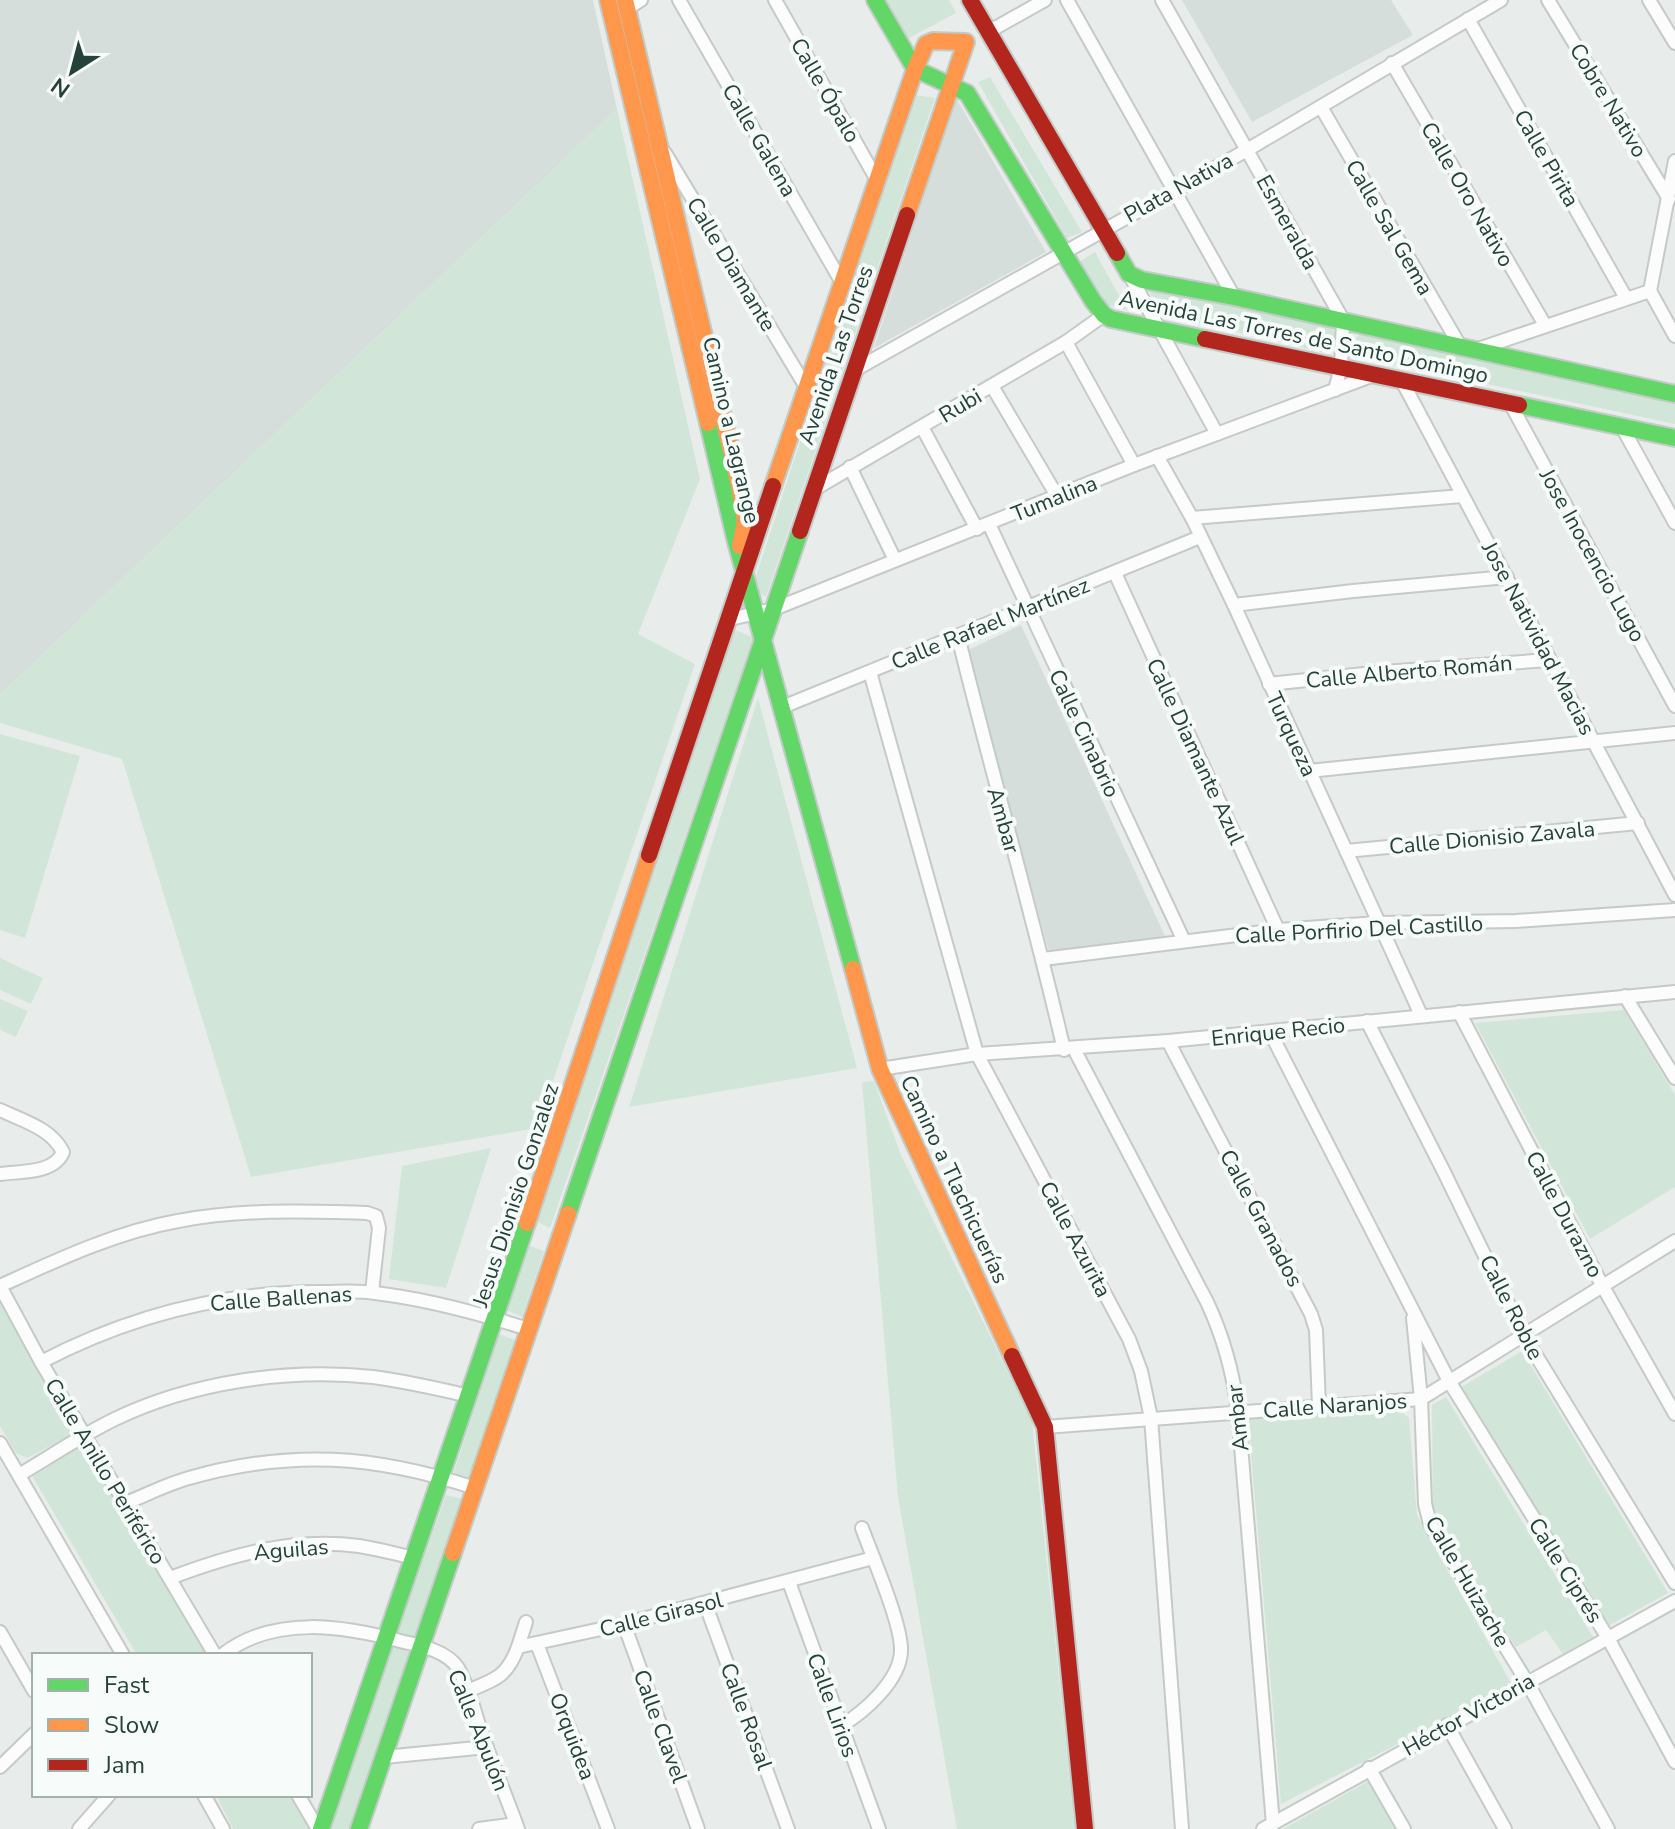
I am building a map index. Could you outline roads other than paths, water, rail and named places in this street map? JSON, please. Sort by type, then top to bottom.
[{"type":"street","name":"Camino a Lagrange","points":[[608,0],[739,552]]},
{"type":"street","name":"Calle Galena","points":[[679,0],[841,281]]},
{"type":"street","name":"Calle Ópalo","points":[[775,0],[877,180]]},
{"type":"street","points":[[875,0],[915,69],[950,85]]},
{"type":"street","name":"Avenida Las Torres de Santo Domingo","points":[[970,0],[1129,274],[1142,280],[1343,320],[1675,394]]},
{"type":"street","points":[[988,32],[1045,0]]},
{"type":"street","points":[[1067,0],[1234,297]]},
{"type":"street","name":"Esmeralda","points":[[1162,0],[1343,320]]},
{"type":"street","name":"Plata Nativa","points":[[853,371],[1101,229],[1247,150],[1501,0]]},
{"type":"street","name":"Cobre Nativo","points":[[1548,0],[1669,199]]},
{"type":"street","points":[[1649,0],[1675,43]]},
{"type":"street","name":"Camino a Lagrange","points":[[631,3],[657,141],[739,485],[745,522],[739,552]]},
{"type":"street","name":"Calle Pirita","points":[[1468,19],[1626,298]]},
{"type":"street","name":"Avenida Las Torres","points":[[744,572],[841,281],[926,44],[933,41],[966,42],[988,32]]},
{"type":"street","name":"Avenida Las Torres","points":[[762,639],[966,42]]},
{"type":"street","name":"Calle Oro Nativo","points":[[1392,63],[1545,325]]},
{"type":"street","name":"Avenida Las Torres de Santo Domingo","points":[[950,85],[967,93],[1104,315],[1675,438]]},
{"type":"street","name":"Calle Sal Gema","points":[[1321,107],[1460,346]]},
{"type":"street","name":"Calle Diamante","points":[[657,141],[806,387]]},
{"type":"street","points":[[1675,161],[1650,291],[1675,336]]},
{"type":"street","points":[[1129,274],[1217,434]]},
{"type":"street","points":[[1478,349],[1650,291]]},
{"type":"street","name":"Rubi","points":[[813,490],[1066,342],[1104,315]]},
{"type":"street","points":[[1335,390],[1341,367],[1343,320]]},
{"type":"street","points":[[1066,342],[1134,465]]},
{"type":"street","name":"Tumalina","points":[[730,619],[774,609],[1157,456],[1374,375]]},
{"type":"street","name":"Jose Natividad Macias","points":[[1402,381],[1675,895]]},
{"type":"street","points":[[992,386],[1057,496]]},
{"type":"street","name":"Jose Inocencio Lugo","points":[[1510,403],[1675,706]]},
{"type":"street","name":"Calle Cinabrio","points":[[922,427],[983,527],[1027,608],[1184,941]]},
{"type":"street","points":[[1622,427],[1675,523]]},
{"type":"street","name":"Turqueza","points":[[1157,456],[1192,518],[1234,605],[1421,1015]]},
{"type":"street","points":[[850,467],[895,560]]},
{"type":"street","points":[[1192,518],[1462,496]]},
{"type":"street","name":"Calle Rafael Martínez","points":[[780,708],[1200,537]]},
{"type":"street","name":"Camino a Tlachicuerías","points":[[739,552],[880,1069],[1045,1427],[1085,1829]]},
{"type":"street","name":"Jesus Dionisio Gonzalez","points":[[319,1829],[497,1319],[744,572]]},
{"type":"street","name":"Calle Diamante Azul","points":[[1115,573],[1278,930]]},
{"type":"street","points":[[1234,605],[1507,577]]},
{"type":"street","name":"Ambar","points":[[958,636],[993,780],[1069,1050],[1221,1332],[1229,1359],[1238,1411],[1268,1826]]},
{"type":"street","points":[[359,1829],[762,639]]},
{"type":"street","name":"Calle Alberto Román","points":[[1269,684],[1549,660]]},
{"type":"street","name":"Calle Azurita","points":[[870,672],[977,1054],[1129,1339],[1141,1371],[1151,1418],[1182,1829]]},
{"type":"street","points":[[1309,771],[1675,733]]},
{"type":"street","name":"Calle Dionisio Zavala","points":[[1346,851],[1638,823]]},
{"type":"street","name":"Calle Porfirio Del Castillo","points":[[1043,959],[1278,930],[1378,923],[1516,921],[1675,910]]},
{"type":"street","name":"Enrique Recio","points":[[880,1069],[977,1054],[1069,1050],[1675,992]]},
{"type":"street","points":[[1625,996],[1675,1078]]},
{"type":"street","name":"Calle Durazno","points":[[1459,1012],[1602,1285],[1675,1414]]},
{"type":"street","name":"Calle Roble","points":[[1367,1021],[1523,1334],[1675,1583]]},
{"type":"street","name":"Calle Huizache","points":[[1270,1032],[1449,1381]]},
{"type":"street","name":"Calle Granados","points":[[1168,1041],[1311,1314],[1316,1338],[1319,1406]]},
{"type":"street","points":[[0,1110],[48,1132],[63,1152],[60,1160],[52,1166],[0,1174]]},
{"type":"street","points":[[0,1286],[121,1236],[176,1221],[275,1210],[367,1213],[376,1216],[379,1228],[372,1292]]},
{"type":"street","name":"Calle Naranjos","points":[[1045,1427],[1421,1399],[1674,1243]]},
{"type":"street","name":"Calle Anillo Periférico","points":[[0,1286],[41,1362],[214,1653]]},
{"type":"street","name":"Calle Ballenas","points":[[41,1362],[116,1326],[232,1296],[372,1292],[434,1302],[528,1329]]},
{"type":"street","name":"Calle Huizache","points":[[1412,1307],[1421,1399],[1423,1479],[1430,1524],[1527,1682],[1608,1829]]},
{"type":"street","points":[[19,1475],[117,1418],[203,1389],[265,1378],[318,1375],[374,1377],[470,1396]]},
{"type":"street","name":"Calle Ciprés","points":[[1449,1381],[1608,1638],[1675,1762]]},
{"type":"street","points":[[0,1443],[122,1653]]},
{"type":"street","points":[[126,1503],[186,1479],[227,1468],[271,1462],[361,1460],[405,1467],[475,1488]]},
{"type":"street","points":[[841,1726],[855,1717],[884,1686],[893,1674],[901,1653],[896,1624],[862,1528]]},
{"type":"street","name":"Aguilas","points":[[170,1578],[219,1559],[279,1546],[329,1543],[361,1546],[415,1558]]},
{"type":"street","name":"Calle Girasol","points":[[518,1647],[624,1624],[873,1558]]},
{"type":"street","name":"Calle Lirios","points":[[789,1582],[879,1829]]},
{"type":"street","name":"Héctor Victoria","points":[[1268,1826],[1675,1601]]},
{"type":"street","name":"Calle Rosal","points":[[705,1603],[788,1829]]},
{"type":"street","points":[[467,1691],[505,1673],[526,1622]]},
{"type":"street","name":"Calle Clavel","points":[[624,1624],[698,1829]]},
{"type":"street","name":"Calle Abulón","points":[[225,1653],[249,1639],[305,1626],[365,1631],[422,1646],[448,1657],[457,1668],[467,1691],[517,1826]]},
{"type":"street","points":[[0,1632],[32,1688]]},
{"type":"street","name":"Orquidea","points":[[537,1644],[608,1829]]},
{"type":"street","points":[[1447,1725],[1505,1829]]},
{"type":"street","points":[[0,1767],[32,1736]]},
{"type":"street","points":[[384,1757],[487,1747]]},
{"type":"street","points":[[1369,1768],[1404,1829]]},
{"type":"street","points":[[79,1829],[107,1797]]},
{"type":"street","points":[[205,1797],[223,1829]]},
{"type":"street","points":[[299,1797],[319,1829]]},
{"type":"street","points":[[479,1829],[517,1826]]}]
